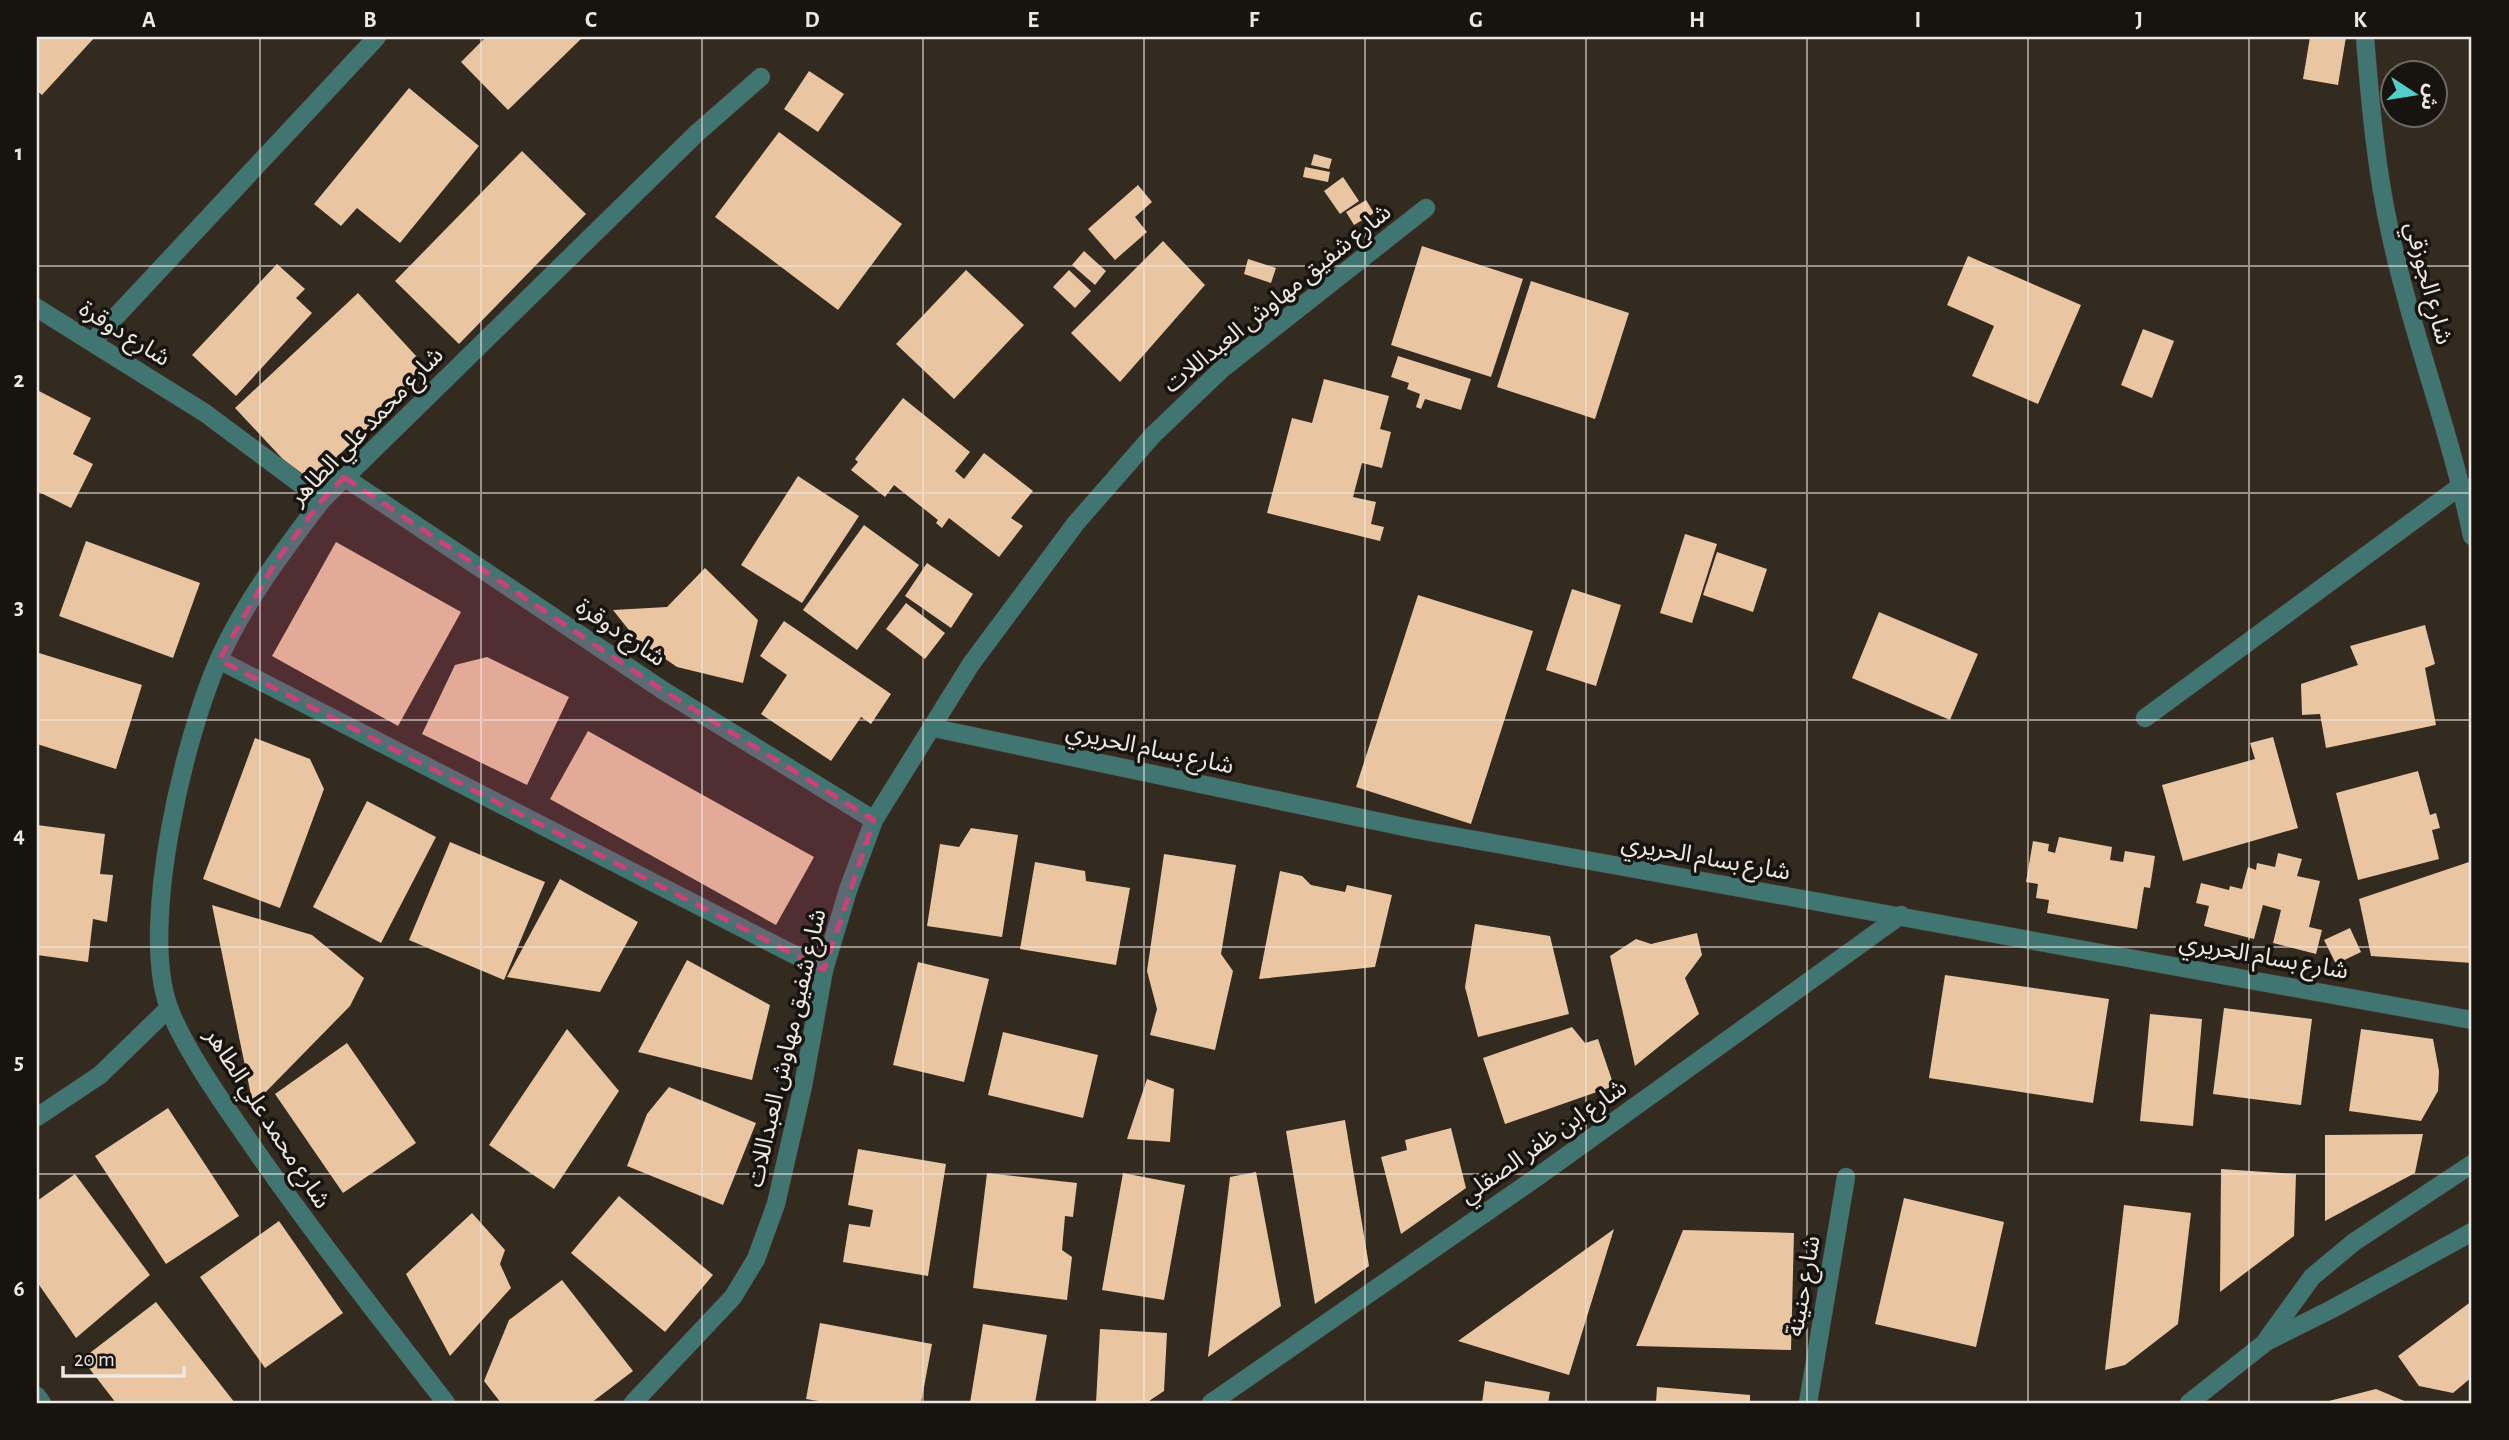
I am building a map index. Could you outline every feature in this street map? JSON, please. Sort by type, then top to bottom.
[{"type":"street","points":[[93,341],[377,37]]},
{"type":"street","name":"شارع الجوزقي","points":[[2365,37],[2389,230],[2407,303],[2462,485],[2472,536]]},
{"type":"street","name":"شارع محمد علي الطاهر","points":[[446,1403],[274,1177],[217,1094],[169,1008],[161,981],[158,940],[166,865],[187,761],[219,660],[276,561],[322,500],[696,133],[761,77]]},
{"type":"street","name":"شارع شفيق مهاوش العبداللات","points":[[633,1403],[733,1297],[766,1237],[803,1086],[824,970],[848,890],[874,820],[934,728],[971,664],[1006,613],[1076,523],[1153,435],[1222,369],[1426,208]]},
{"type":"street","name":"شارع دوقرة","points":[[37,307],[205,413],[322,500]]},
{"type":"street","name":"شارع دوقرة","points":[[344,477],[664,691],[874,820]]},
{"type":"street","points":[[2145,718],[2462,485]]},
{"type":"street","points":[[219,660],[824,970]]},
{"type":"street","name":"شارع بسام الحريري","points":[[934,728],[1428,832],[1901,915],[2472,1020]]},
{"type":"street","name":"شارع ابن ظفر الصقلي","points":[[1211,1403],[1539,1175],[1901,915]]},
{"type":"street","points":[[37,1117],[100,1075],[169,1008]]},
{"type":"street","points":[[2266,1342],[2312,1277],[2354,1242],[2472,1164]]},
{"type":"street","name":"شارع حنينة","points":[[1808,1403],[1846,1177]]},
{"type":"street","points":[[2189,1403],[2266,1342],[2472,1232]]},
{"type":"street","points":[[37,1396],[42,1403]]},
{"type":"highlighted area","points":[[344,477],[664,691],[874,820],[824,970],[219,660],[276,561],[322,500]]},
{"type":"building","points":[[37,37],[95,37],[42,95],[37,91]]},
{"type":"building","points":[[486,37],[583,37],[508,110],[461,62]]},
{"type":"building","points":[[2310,37],[2346,37],[2338,85],[2303,79]]},
{"type":"building","points":[[809,71],[844,94],[818,132],[784,109]]},
{"type":"building","points":[[409,88],[479,146],[400,243],[357,208],[341,226],[314,204]]},
{"type":"building","points":[[779,132],[902,224],[838,310],[715,217]]},
{"type":"building","points":[[522,151],[586,214],[459,344],[395,281]]},
{"type":"building","points":[[1314,154],[1332,159],[1329,169],[1311,165]]},
{"type":"building","points":[[1305,167],[1330,172],[1328,182],[1303,177]]},
{"type":"building","points":[[1343,177],[1359,201],[1340,214],[1324,191]]},
{"type":"building","points":[[1138,185],[1152,202],[1135,217],[1147,232],[1115,260],[1088,229]]},
{"type":"building","points":[[1366,200],[1374,213],[1354,225],[1346,212]]},
{"type":"building","points":[[1163,241],[1205,285],[1120,382],[1071,333]]},
{"type":"building","points":[[1422,246],[1523,279],[1491,377],[1391,345]]},
{"type":"building","points":[[1084,251],[1106,271],[1095,285],[1072,265]]},
{"type":"building","points":[[1968,256],[2081,305],[2038,404],[1972,376],[1994,326],[1947,305]]},
{"type":"building","points":[[1248,259],[1276,268],[1271,283],[1244,274]]},
{"type":"building","points":[[277,264],[305,289],[296,298],[312,313],[236,396],[192,355]]},
{"type":"building","points":[[966,270],[1024,325],[954,399],[896,344]]},
{"type":"building","points":[[1069,270],[1091,291],[1075,308],[1053,287]]},
{"type":"building","points":[[1531,281],[1629,313],[1595,419],[1497,387]]},
{"type":"building","points":[[358,293],[429,370],[307,485],[235,408]]},
{"type":"building","points":[[2143,329],[2174,341],[2152,398],[2121,385]]},
{"type":"building","points":[[1398,356],[1471,379],[1461,410],[1425,399],[1421,409],[1416,407],[1420,394],[1407,389],[1409,383],[1391,377]]},
{"type":"building","points":[[1324,379],[1389,396],[1380,429],[1391,432],[1382,468],[1362,463],[1353,497],[1376,502],[1371,524],[1384,527],[1380,541],[1267,513],[1292,418],[1312,423]]},
{"type":"building","points":[[37,390],[91,418],[73,454],[93,464],[71,508],[37,491]]},
{"type":"building","points":[[903,398],[970,452],[955,471],[964,479],[984,453],[1033,491],[1011,518],[1023,526],[999,557],[949,518],[942,528],[936,523],[938,520],[894,485],[885,497],[851,470],[858,462],[855,459]]},
{"type":"building","points":[[798,476],[859,516],[802,603],[741,565]]},
{"type":"building","points":[[864,525],[919,565],[857,650],[803,610]]},
{"type":"building","points":[[1685,534],[1717,544],[1692,623],[1660,613]]},
{"type":"building","points":[[86,541],[200,583],[173,658],[59,616]]},
{"type":"building","points":[[336,542],[461,612],[398,726],[272,656]]},
{"type":"building","points":[[1717,552],[1767,569],[1753,612],[1703,595]]},
{"type":"building","points":[[927,563],[973,594],[951,628],[905,596]]},
{"type":"building","points":[[705,568],[758,620],[743,683],[677,667],[636,639],[613,610],[667,607]]},
{"type":"building","points":[[1572,589],[1621,605],[1596,686],[1546,670]]},
{"type":"building","points":[[1418,595],[1533,631],[1471,824],[1356,787]]},
{"type":"building","points":[[906,603],[945,633],[925,659],[886,629]]},
{"type":"building","points":[[1879,612],[1978,654],[1950,720],[1852,678]]},
{"type":"building","points":[[784,621],[891,694],[871,724],[861,717],[831,761],[761,714],[787,675],[760,656]]},
{"type":"building","points":[[2425,625],[2435,664],[2425,668],[2436,725],[2326,748],[2320,714],[2302,715],[2301,684],[2358,665],[2350,646]]},
{"type":"building","points":[[39,653],[142,685],[116,769],[37,744]]},
{"type":"building","points":[[487,657],[569,697],[527,785],[422,734],[455,665]]},
{"type":"building","points":[[588,731],[814,857],[776,925],[550,799]]},
{"type":"building","points":[[2273,737],[2298,828],[2183,861],[2162,785],[2255,759],[2250,743]]},
{"type":"building","points":[[255,738],[310,759],[324,789],[280,908],[203,879]]},
{"type":"building","points":[[2418,771],[2430,815],[2436,813],[2440,828],[2432,830],[2439,859],[2358,880],[2336,793]]},
{"type":"building","points":[[367,801],[436,837],[381,943],[313,907]]},
{"type":"building","points":[[37,825],[105,834],[100,874],[113,875],[107,922],[93,919],[88,962],[37,955]]},
{"type":"building","points":[[971,828],[1018,835],[1002,937],[927,926],[940,844],[959,847]]},
{"type":"building","points":[[2059,837],[2112,847],[2110,860],[2123,862],[2125,851],[2155,856],[2150,888],[2144,887],[2137,929],[2047,913],[2049,900],[2036,898],[2038,884],[2026,882],[2033,841],[2049,844],[2048,851],[2055,853]]},
{"type":"building","points":[[450,842],[545,882],[504,980],[409,940]]},
{"type":"building","points":[[2278,853],[2302,859],[2297,876],[2320,881],[2309,927],[2322,930],[2316,954],[2273,943],[2281,910],[2263,905],[2254,939],[2204,926],[2209,906],[2196,903],[2201,883],[2229,890],[2230,886],[2242,889],[2248,867],[2256,870],[2257,863],[2275,867]]},
{"type":"building","points":[[1164,854],[1236,865],[1221,954],[1233,971],[1215,1050],[1150,1035],[1157,1009],[1147,971]]},
{"type":"building","points":[[2472,861],[2472,963],[2371,956],[2359,899]]},
{"type":"building","points":[[1035,862],[1085,871],[1086,881],[1130,888],[1116,965],[1020,949]]},
{"type":"building","points":[[1280,871],[1302,876],[1311,885],[1345,892],[1347,885],[1392,895],[1375,967],[1259,979]]},
{"type":"building","points":[[560,879],[638,922],[600,992],[507,977]]},
{"type":"building","points":[[212,905],[312,935],[364,978],[350,1006],[253,1105]]},
{"type":"building","points":[[1475,924],[1550,936],[1569,1014],[1478,1037],[1465,987]]},
{"type":"building","points":[[2350,928],[2361,952],[2336,964],[2324,940]]},
{"type":"building","points":[[1697,933],[1702,955],[1685,978],[1699,1014],[1635,1066],[1610,956],[1636,939],[1651,944]]},
{"type":"building","points":[[687,960],[770,1005],[752,1080],[638,1052]]},
{"type":"building","points":[[918,962],[989,979],[964,1082],[893,1065]]},
{"type":"building","points":[[1945,975],[2109,999],[2093,1103],[1929,1078]]},
{"type":"building","points":[[2224,1008],[2312,1019],[2301,1105],[2213,1094]]},
{"type":"building","points":[[2150,1014],[2202,1019],[2193,1126],[2140,1121]]},
{"type":"building","points":[[1572,1027],[1585,1043],[1598,1039],[1614,1086],[1505,1124],[1483,1058]]},
{"type":"building","points":[[567,1029],[619,1091],[554,1189],[489,1145]]},
{"type":"building","points":[[2361,1029],[2433,1039],[2439,1071],[2438,1091],[2421,1121],[2349,1111]]},
{"type":"building","points":[[1003,1032],[1098,1055],[1083,1118],[988,1095]]},
{"type":"building","points":[[347,1043],[416,1143],[343,1193],[275,1094]]},
{"type":"building","points":[[1147,1079],[1174,1089],[1170,1142],[1127,1139]]},
{"type":"building","points":[[669,1087],[756,1123],[723,1205],[627,1166],[647,1114]]},
{"type":"building","points":[[168,1108],[239,1216],[166,1264],[95,1156]]},
{"type":"building","points":[[1345,1120],[1369,1266],[1315,1304],[1286,1131]]},
{"type":"building","points":[[1451,1128],[1466,1188],[1401,1234],[1381,1157],[1407,1150],[1405,1140]]},
{"type":"building","points":[[2423,1134],[2415,1173],[2325,1221],[2325,1135]]},
{"type":"building","points":[[858,1149],[946,1164],[928,1276],[843,1262],[849,1224],[870,1227],[873,1210],[848,1205]]},
{"type":"building","points":[[2221,1169],[2296,1174],[2294,1236],[2220,1292]]},
{"type":"building","points":[[1256,1172],[1281,1306],[1208,1357],[1230,1177]]},
{"type":"building","points":[[987,1173],[1077,1183],[1073,1217],[1065,1216],[1062,1250],[1072,1257],[1067,1300],[973,1288]]},
{"type":"building","points":[[1123,1173],[1185,1185],[1164,1300],[1102,1290]]},
{"type":"building","points":[[75,1174],[150,1275],[76,1338],[37,1282],[37,1201]]},
{"type":"building","points":[[619,1196],[713,1275],[665,1332],[571,1253]]},
{"type":"building","points":[[1904,1198],[2004,1222],[1976,1347],[1875,1324]]},
{"type":"building","points":[[2124,1205],[2191,1213],[2178,1324],[2125,1365],[2105,1370]]},
{"type":"building","points":[[472,1213],[505,1250],[500,1264],[511,1288],[450,1356],[406,1274]]},
{"type":"building","points":[[279,1221],[343,1313],[265,1368],[200,1277]]},
{"type":"building","points":[[1614,1229],[1569,1375],[1458,1341]]},
{"type":"building","points":[[1683,1230],[1794,1233],[1791,1350],[1636,1346]]},
{"type":"building","points":[[562,1280],[633,1371],[591,1403],[501,1403],[484,1381],[509,1320]]},
{"type":"building","points":[[2472,1301],[2472,1377],[2453,1393],[2419,1386],[2398,1356]]},
{"type":"building","points":[[156,1302],[235,1403],[116,1403],[82,1359]]},
{"type":"building","points":[[820,1323],[932,1344],[921,1403],[831,1403],[806,1399]]},
{"type":"building","points":[[983,1324],[1047,1335],[1035,1403],[970,1403]]},
{"type":"building","points":[[1100,1329],[1167,1333],[1164,1391],[1146,1403],[1096,1403]]},
{"type":"building","points":[[1485,1381],[1550,1392],[1548,1403],[1482,1403]]},
{"type":"building","points":[[1657,1387],[1750,1395],[1750,1403],[1656,1403]]},
{"type":"building","points":[[2376,1389],[2409,1403],[2325,1403],[2325,1402]]}]
